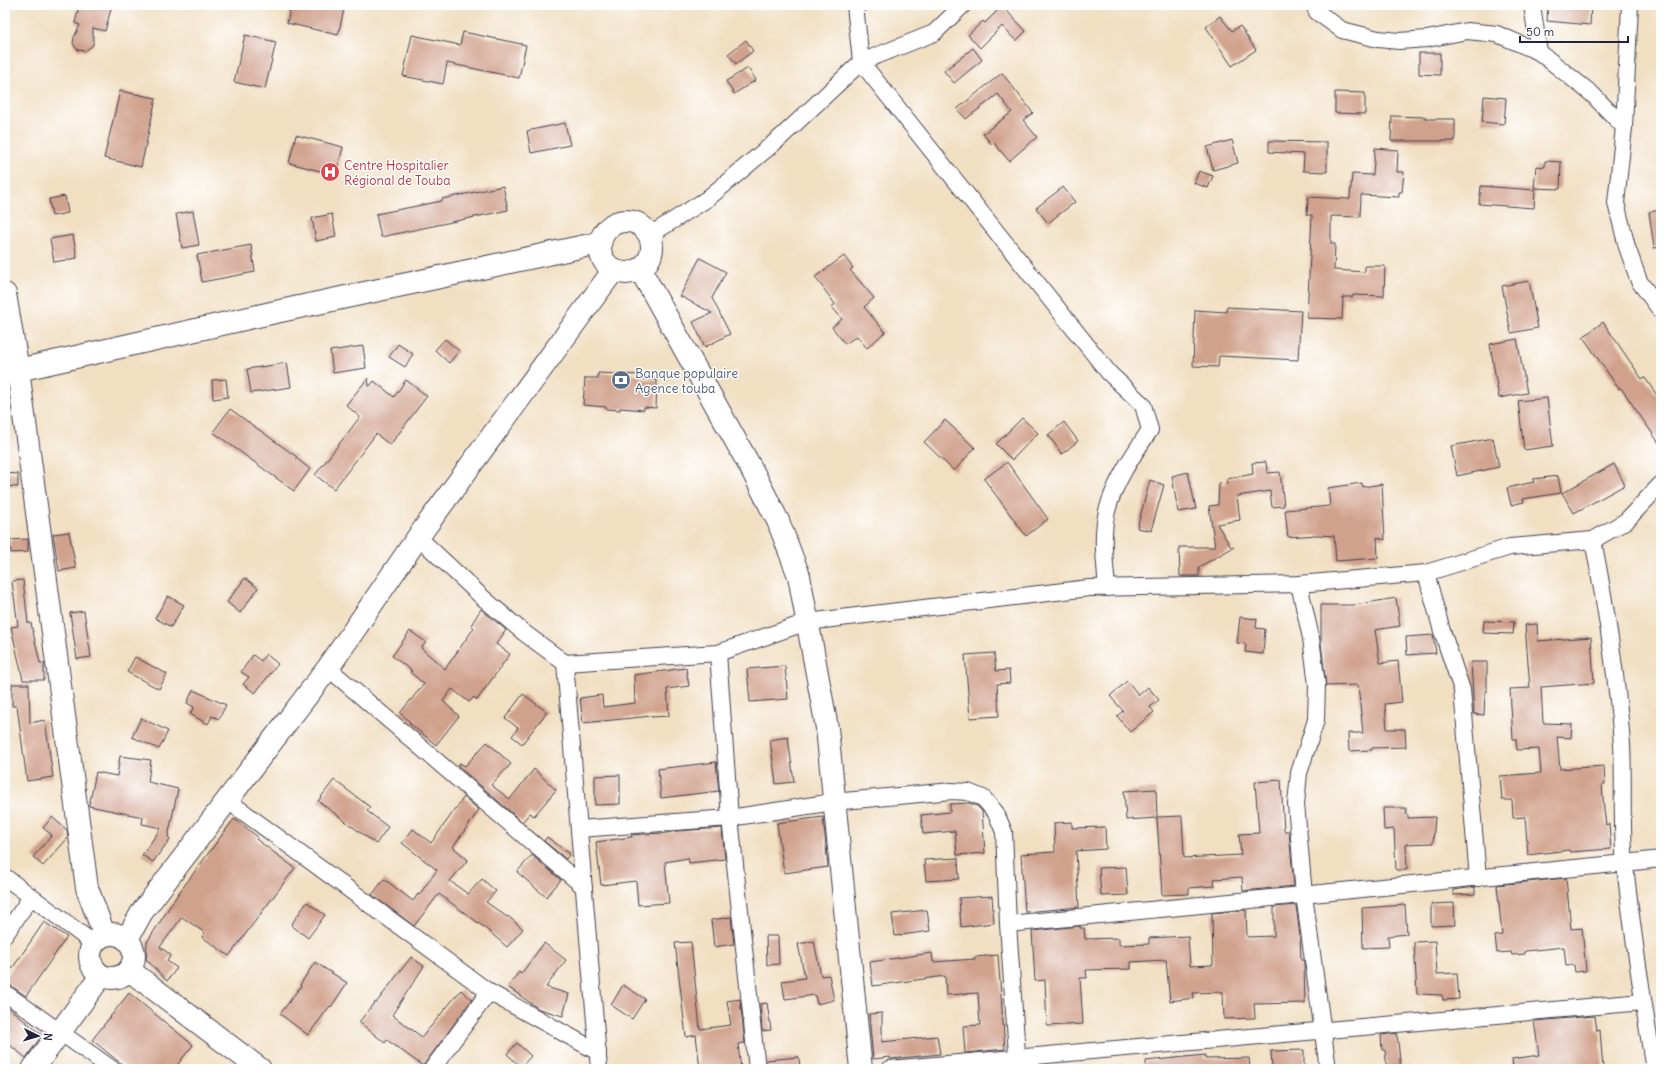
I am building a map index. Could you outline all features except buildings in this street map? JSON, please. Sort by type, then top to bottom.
[{"type":"street","points":[[856,5],[861,62],[1109,373],[1143,405],[1150,430],[1125,468],[1107,511],[1103,547],[1107,588]]},
{"type":"street","points":[[650,235],[707,198],[781,137],[861,62],[934,33],[963,5]]},
{"type":"street","points":[[1314,5],[1317,12],[1342,30],[1378,39],[1399,41],[1426,39],[1467,31],[1497,34],[1539,52],[1592,94],[1624,127]]},
{"type":"street","points":[[1532,5],[1539,52]]},
{"type":"street","points":[[1630,5],[1624,127],[1616,203],[1627,247],[1639,280],[1661,311]]},
{"type":"street","points":[[627,220],[636,222],[650,235],[653,244],[652,254],[647,263],[633,273],[623,274],[613,271],[602,259],[600,243],[603,234],[618,222],[627,220]]},
{"type":"street","points":[[11,372],[271,313],[600,243]]},
{"type":"street","points":[[640,269],[752,470],[778,521],[799,576],[826,728],[861,1069]]},
{"type":"street","points":[[127,939],[142,912],[328,668],[418,537],[613,271]]},
{"type":"street","points":[[5,294],[11,372],[87,888],[98,939]]},
{"type":"street","points":[[418,537],[482,597],[523,632],[565,663],[718,653],[807,622],[1081,589],[1299,584],[1426,573],[1510,547],[1593,540],[1626,521],[1661,484]]},
{"type":"street","points":[[1593,540],[1607,612],[1616,675],[1622,745],[1625,863],[1643,1002],[1654,1069]]},
{"type":"street","points":[[1426,573],[1442,631],[1462,690],[1478,878]]},
{"type":"street","points":[[1299,584],[1311,638],[1317,685],[1316,720],[1299,773],[1296,804],[1304,895],[1328,1069]]},
{"type":"street","points":[[718,653],[730,818],[757,1069]]},
{"type":"street","points":[[565,663],[599,1069]]},
{"type":"street","points":[[328,668],[584,888]]},
{"type":"street","points":[[579,829],[730,818],[833,802],[952,791],[968,792],[983,798],[996,813],[1004,832],[1008,924],[1018,1063]]},
{"type":"street","points":[[227,800],[489,992],[598,1052]]},
{"type":"street","points":[[1008,924],[1661,859]]},
{"type":"street","points":[[5,877],[31,897],[98,939]]},
{"type":"street","points":[[5,935],[31,897]]},
{"type":"street","points":[[112,933],[120,934],[127,939],[132,946],[134,954],[133,962],[129,970],[116,978],[108,978],[101,976],[94,970],[90,961],[90,952],[98,939],[112,933]]},
{"type":"street","points":[[129,970],[260,1069]]},
{"type":"street","points":[[33,1069],[101,976]]},
{"type":"street","points":[[432,1069],[489,992]]},
{"type":"street","points":[[5,993],[112,1069]]},
{"type":"street","points":[[890,1069],[1018,1063],[1323,1031],[1643,1002]]},
{"type":"place","name":"Centre Hospitalier Régional de Touba","points":[[330,172]]},
{"type":"place","name":"Banque populaire Agence touba","points":[[621,380]]}]
